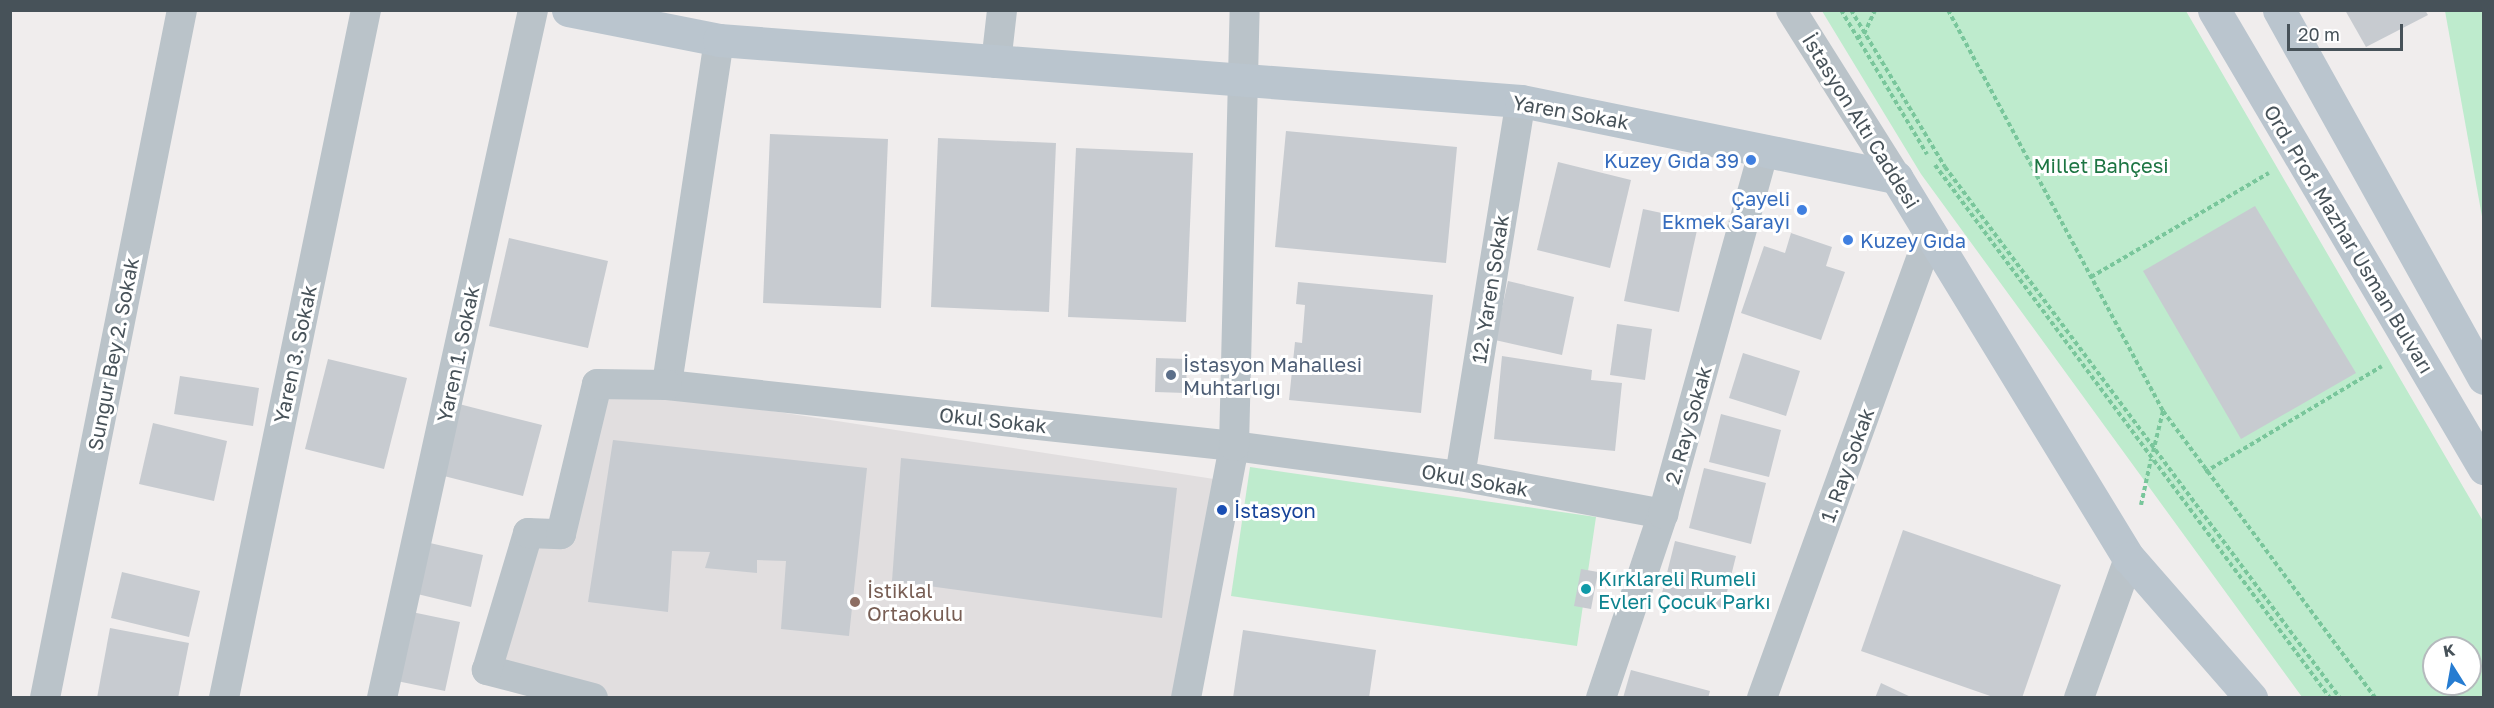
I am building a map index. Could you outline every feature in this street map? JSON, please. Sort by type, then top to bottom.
[{"type":"street","name":"Sungur Bey 2. Sokak","points":[[45,698],[182,10]]},
{"type":"street","name":"Yaren 3. Sokak","points":[[224,698],[366,10]]},
{"type":"street","name":"Yaren 1. Sokak","points":[[382,698],[533,10]]},
{"type":"street","name":"Yaren Sokak","points":[[568,10],[681,22],[719,40],[996,63],[1521,101],[1896,177]]},
{"type":"street","points":[[996,63],[1002,10]]},
{"type":"street","points":[[1186,698],[1234,446],[1245,10]]},
{"type":"street","name":"İstasyon Altı Caddesi","points":[[1791,10],[1931,232],[2128,558],[2251,698]]},
{"type":"street","name":"Ord. Prof. Mazhar Usman Bulvarı","points":[[2214,10],[2484,468]]},
{"type":"street","points":[[2279,10],[2484,378]]},
{"type":"street","points":[[667,385],[719,40]]},
{"type":"street","name":"12. Yaren Sokak","points":[[1460,476],[1521,101]]},
{"type":"street","name":"2. Ray Sokak","points":[[1601,698],[1663,514],[1764,150]]},
{"type":"street","name":"1. Ray Sokak","points":[[1762,698],[1931,232]]},
{"type":"street","name":"Okul Sokak","points":[[593,698],[487,670],[528,533],[561,534],[597,384],[667,385],[1234,446],[1460,476],[1663,514]]},
{"type":"street","points":[[2079,698],[2128,558]]},
{"type":"path","points":[[1841,10],[1931,160],[2330,698]]},
{"type":"path","points":[[1851,10],[1945,166],[2340,698]]},
{"type":"path","points":[[1948,10],[2163,411],[2205,472],[2375,698]]},
{"type":"path","points":[[2091,277],[2276,169]]},
{"type":"path","points":[[2205,472],[2389,362]]},
{"type":"path","points":[[2128,558],[2163,411]]},
{"type":"shaded area","name":"İstiklal Ortaokulu","points":[[597,384],[1227,481],[1186,697],[593,698],[487,670],[528,533],[561,534]]},
{"type":"green space","name":"Millet Bahçesi","points":[[1822,11],[2186,11],[2483,521],[2483,697],[2302,697],[1921,174]]},
{"type":"green space","points":[[2445,11],[2483,11],[2483,222]]},
{"type":"green space","points":[[1250,467],[1596,517],[1577,646],[1231,596]]},
{"type":"building","points":[[2345,10],[2425,10],[2428,15],[2366,47]]},
{"type":"building","points":[[1286,131],[1457,147],[1446,263],[1275,247]]},
{"type":"building","points":[[770,134],[888,139],[881,308],[763,303]]},
{"type":"building","points":[[938,138],[1056,143],[1049,312],[931,307]]},
{"type":"building","points":[[1076,148],[1193,153],[1186,322],[1068,317]]},
{"type":"building","points":[[1558,162],[1631,180],[1610,268],[1537,250]]},
{"type":"building","points":[[2255,206],[2356,373],[2241,439],[2143,271]]},
{"type":"building","points":[[1643,209],[1699,221],[1679,312],[1624,301]]},
{"type":"building","points":[[1791,233],[1832,247],[1826,266],[1845,272],[1821,340],[1741,313],[1764,246],[1785,253]]},
{"type":"building","points":[[509,238],[608,261],[588,348],[489,326]]},
{"type":"building","points":[[1508,281],[1574,297],[1562,355],[1495,340]]},
{"type":"building","points":[[1298,282],[1433,295],[1421,413],[1289,400],[1295,342],[1302,343],[1305,305],[1296,304]]},
{"type":"building","points":[[1617,324],[1652,329],[1645,380],[1610,375]]},
{"type":"building","points":[[1743,353],[1800,371],[1786,416],[1729,398]]},
{"type":"building","points":[[1502,356],[1592,370],[1591,380],[1622,383],[1615,451],[1494,439]]},
{"type":"building","name":"İstasyon Mahallesi Muhtarlığı","points":[[1156,358],[1187,359],[1186,393],[1155,392]]},
{"type":"building","points":[[328,359],[407,378],[384,469],[305,449]]},
{"type":"building","points":[[180,376],[259,388],[253,426],[174,414]]},
{"type":"building","points":[[455,403],[542,425],[523,496],[436,474]]},
{"type":"building","points":[[1721,414],[1781,430],[1769,477],[1709,462]]},
{"type":"building","points":[[153,423],[227,441],[214,501],[139,484]]},
{"type":"building","points":[[613,440],[867,468],[849,636],[781,629],[786,561],[757,560],[757,573],[705,568],[710,552],[672,551],[668,612],[588,602]]},
{"type":"building","points":[[901,458],[1177,488],[1162,618],[892,581]]},
{"type":"building","points":[[1704,468],[1766,483],[1751,544],[1689,528]]},
{"type":"building","points":[[1903,530],[2061,585],[2022,698],[1996,698],[1861,651]]},
{"type":"building","points":[[421,541],[483,555],[471,607],[409,592]]},
{"type":"building","points":[[1675,541],[1736,556],[1723,608],[1662,593]]},
{"type":"building","name":"Kırklareli Rumeli Evleri Çocuk Parkı","points":[[1581,569],[1598,572],[1591,609],[1574,606]]},
{"type":"building","points":[[122,572],[200,591],[189,637],[111,618]]},
{"type":"building","points":[[407,611],[460,622],[445,691],[392,680]]},
{"type":"building","points":[[110,628],[189,643],[178,698],[97,698]]},
{"type":"building","points":[[1243,630],[1376,650],[1369,698],[1233,698]]},
{"type":"building","points":[[1631,670],[1710,691],[1708,698],[1623,698]]},
{"type":"building","points":[[1881,683],[1913,698],[1875,698]]},
{"type":"place","name":"Kuzey Gıda 39","points":[[1751,160]]},
{"type":"place","name":"Çayeli Ekmek Sarayı","points":[[1802,210]]},
{"type":"place","name":"Kuzey Gıda","points":[[1848,240]]},
{"type":"place","name":"İstasyon Mahallesi Muhtarlığı","points":[[1171,375]]},
{"type":"place","name":"İstasyon","points":[[1222,510]]},
{"type":"place","name":"Kırklareli Rumeli Evleri Çocuk Parkı","points":[[1586,589]]},
{"type":"place","name":"İstiklal Ortaokulu","points":[[855,602]]}]
